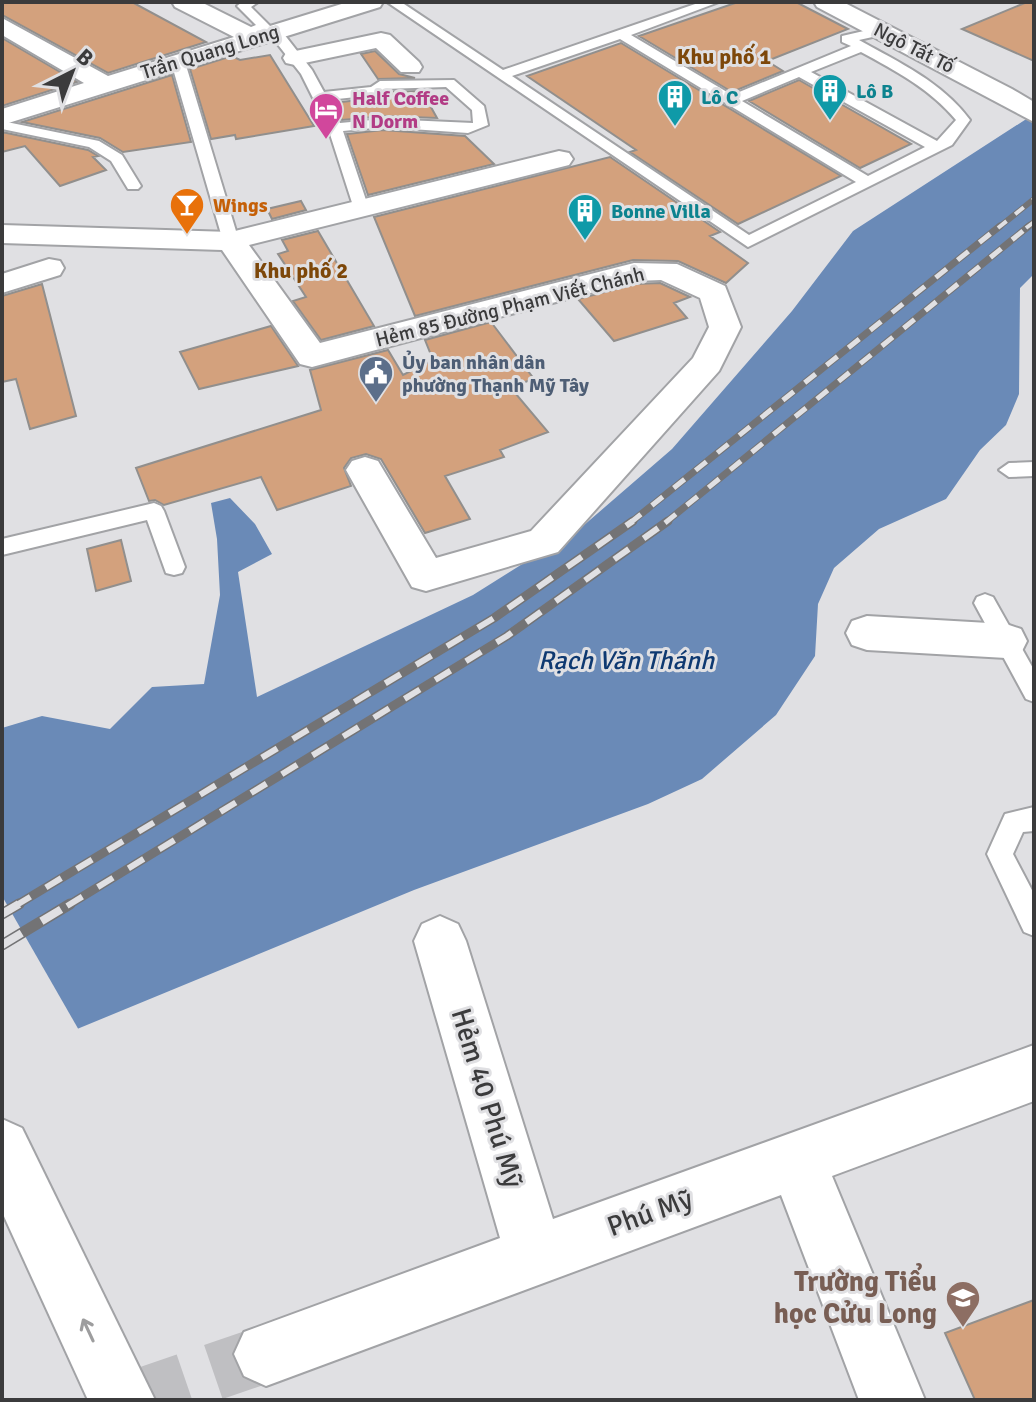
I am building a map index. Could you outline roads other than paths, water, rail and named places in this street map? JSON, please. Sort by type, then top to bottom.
[{"type":"street","points":[[183,2],[258,35]]},
{"type":"street","name":"Trần Quang Long","points":[[2,117],[372,2]]},
{"type":"street","name":"Ngô Tất Tố","points":[[825,2],[1003,94],[1034,114]]},
{"type":"street","points":[[2,25],[105,85]]},
{"type":"street","points":[[295,58],[381,40],[410,67]]},
{"type":"street","points":[[2,234],[231,241],[559,159]]},
{"type":"street","name":"Hẻm 85 Đường Phạm Viết Chánh","points":[[231,241],[312,356],[634,272],[666,271],[714,293],[725,327],[707,363],[544,542],[426,576],[365,470]]},
{"type":"street","points":[[2,284],[49,268]]},
{"type":"street","points":[[867,633],[1006,641]]},
{"type":"street","name":"Hẻm 40 Phú Mỹ","points":[[440,941],[535,1256]]},
{"type":"street","name":"Phú Mỹ","points":[[266,1354],[1034,1073]]},
{"type":"street","points":[[2,1148],[122,1400]]},
{"type":"street","points":[[796,1159],[892,1400]]},
{"type":"lane","points":[[252,2],[243,6],[264,26],[258,35],[295,58],[319,97],[335,128],[361,209]]},
{"type":"lane","points":[[393,2],[748,242],[947,142],[963,120],[950,102],[920,80],[847,39]]},
{"type":"lane","points":[[502,75],[713,2]]},
{"type":"lane","points":[[717,91],[847,39],[881,31]]},
{"type":"lane","points":[[621,34],[867,182]]},
{"type":"lane","points":[[731,100],[861,47]]},
{"type":"lane","points":[[178,62],[231,241]]},
{"type":"lane","points":[[800,72],[936,147]]},
{"type":"lane","points":[[319,97],[375,91],[380,85],[449,83],[479,109],[481,125],[468,129],[383,123],[335,128]]},
{"type":"lane","points":[[2,125],[94,144],[117,158],[133,186]]},
{"type":"lane","points":[[1009,470],[1034,469]]},
{"type":"lane","points":[[2,547],[154,511],[174,567]]},
{"type":"lane","points":[[985,603],[1034,692]]},
{"type":"lane","points":[[1034,819],[1014,822],[1000,854],[1034,923]]},
{"type":"water","name":"Rạch Văn Thánh","points":[[1034,114],[1034,274],[1020,288],[1019,394],[1006,425],[980,450],[946,499],[879,529],[834,568],[818,604],[815,656],[776,715],[702,779],[648,804],[414,890],[2,1060],[2,728],[42,716],[110,729],[152,687],[204,684],[220,595],[217,539],[211,503],[230,498],[255,524],[272,554],[238,572],[257,697],[473,595],[583,526],[672,449],[792,311],[853,231]]},
{"type":"tunnel","points":[[132,1400],[266,1354]]},
{"type":"railway","points":[[998,228],[1034,199]]},
{"type":"railway","points":[[1026,228],[1034,222]]},
{"type":"railway","points":[[630,523],[1000,226]]},
{"type":"railway","points":[[665,523],[1029,226]]},
{"type":"railway","points":[[15,906],[494,618],[633,521]]},
{"type":"railway","points":[[67,906],[507,636],[668,521]]},
{"type":"railway","points":[[2,914],[19,904]]},
{"type":"railway","points":[[2,945],[70,904]]},
{"type":"place","name":"Lô B","points":[[830,122]]},
{"type":"place","name":"Lô C","points":[[675,128]]},
{"type":"place","name":"Half Coffee N Dorm","points":[[326,141]]},
{"type":"place","name":"Wings","points":[[187,236]]},
{"type":"place","name":"Bonne Villa","points":[[585,242]]},
{"type":"place","name":"Ủy ban nhân dân phường Thạnh Mỹ Tây","points":[[376,404]]},
{"type":"place","name":"Trường Tiểu học Cửu Long","points":[[963,1329]]},
{"type":"district","name":"Khu phố 1","points":[[724,56]]},
{"type":"district","name":"Khu phố 2","points":[[301,270]]}]
